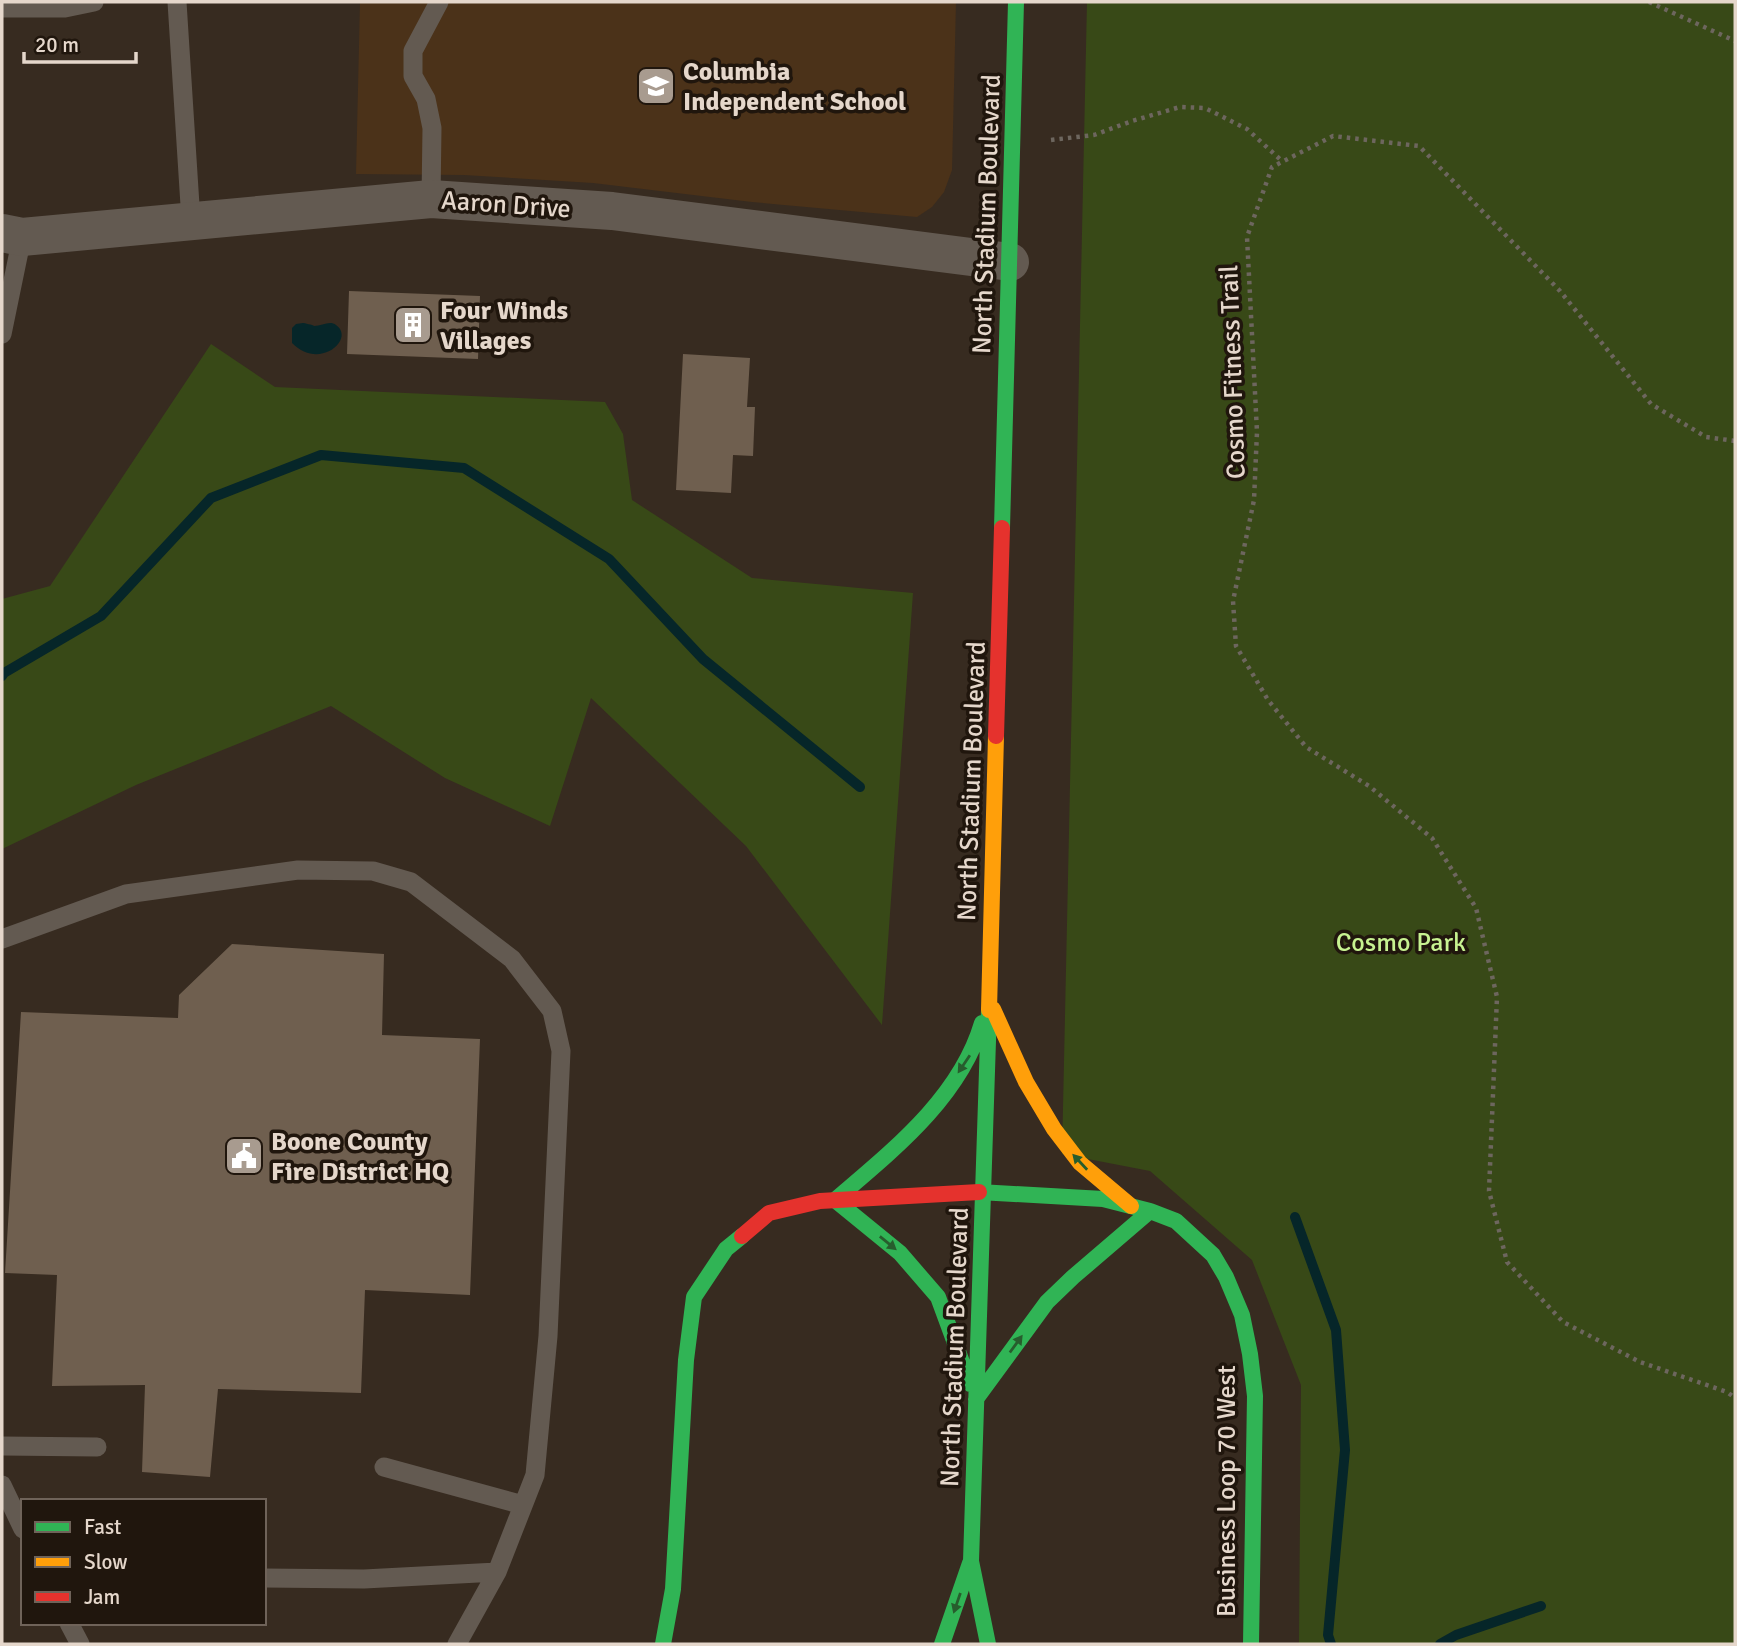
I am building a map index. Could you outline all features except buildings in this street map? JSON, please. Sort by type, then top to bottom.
[{"type":"main road","name":"North Stadium Boulevard","points":[[988,1644],[971,1561],[984,1192],[1016,2]]},
{"type":"main road","points":[[976,1399],[937,1297],[900,1253],[835,1200],[893,1151],[939,1101],[972,1052],[989,1001]]},
{"type":"main road","points":[[989,1001],[1026,1082],[1054,1129],[1080,1163],[1132,1207]]},
{"type":"main road","name":"Business Loop 70 West","points":[[663,1644],[673,1589],[686,1360],[694,1297],[726,1249],[769,1213],[820,1200],[984,1192],[1102,1199],[1150,1211],[1175,1221],[1213,1255],[1226,1277],[1242,1315],[1251,1354],[1255,1396],[1251,1644]]},
{"type":"main road","points":[[976,1399],[1047,1301],[1150,1211]]},
{"type":"main road","name":"North Stadium Boulevard","points":[[942,1644],[971,1561]]},
{"type":"street","name":"Aaron Drive","points":[[12,235],[431,199],[612,211],[1010,262]]},
{"type":"lane","points":[[2,8],[65,8],[94,2]]},
{"type":"lane","points":[[177,2],[191,221]]},
{"type":"lane","points":[[431,199],[432,128],[426,99],[413,76],[413,51],[439,2]]},
{"type":"lane","points":[[2,334],[12,235]]},
{"type":"lane","points":[[2,939],[126,894],[299,870],[373,871],[411,882],[512,959],[552,1011],[561,1051],[548,1336],[535,1475],[497,1572],[457,1644]]},
{"type":"lane","points":[[2,1446],[97,1447]]},
{"type":"lane","points":[[384,1467],[523,1505]]},
{"type":"lane","points":[[2,1485],[21,1525]]},
{"type":"lane","points":[[266,1578],[364,1579],[497,1572]]},
{"type":"lane","points":[[70,1625],[80,1644]]},
{"type":"path","points":[[1649,2],[1735,41]]},
{"type":"path","points":[[1013,139],[1058,141],[1094,135],[1180,107],[1205,108],[1247,129],[1283,162]]},
{"type":"path","name":"Cosmo Fitness Trail","points":[[1735,441],[1706,437],[1651,404],[1560,292],[1419,146],[1333,136],[1272,167],[1247,237],[1257,432],[1254,500],[1233,601],[1236,646],[1268,700],[1307,747],[1369,786],[1432,838],[1476,908],[1497,997],[1489,1191],[1507,1262],[1563,1321],[1640,1362],[1727,1392],[1735,1398]]},
{"type":"shaded area","name":"Columbia Independent School","points":[[360,2],[956,2],[952,170],[944,192],[932,207],[917,217],[752,202],[593,183],[464,175],[356,174]]},
{"type":"green space","name":"Cosmo Park","points":[[1087,2],[1735,2],[1735,1644],[1299,1644],[1301,1385],[1252,1260],[1150,1171],[1062,1154]]},
{"type":"green space","points":[[211,344],[275,387],[605,402],[623,434],[632,500],[752,578],[913,593],[882,1025],[746,846],[591,698],[550,826],[445,778],[331,706],[136,785],[2,849],[2,599],[50,586]]},
{"type":"water","points":[[303,323],[314,326],[334,324],[341,331],[341,338],[332,350],[323,353],[302,351],[292,343],[292,328]]},
{"type":"waterway","points":[[2,676],[101,616],[211,498],[321,455],[464,468],[609,559],[703,659],[860,787]]},
{"type":"waterway","points":[[1295,1217],[1336,1330],[1345,1450],[1328,1635],[1331,1644]]},
{"type":"waterway","points":[[1440,1644],[1456,1635],[1541,1606]]},
{"type":"traffic: fast","points":[[1002,528],[1016,2]]},
{"type":"traffic: fast","points":[[988,1644],[971,1561],[989,1010]]},
{"type":"traffic: fast","points":[[970,1384],[938,1297],[900,1253],[835,1200],[901,1142],[941,1099],[972,1050],[982,1023]]},
{"type":"traffic: fast","points":[[979,1192],[1103,1199],[1150,1211],[1176,1221],[1213,1255],[1226,1277],[1242,1315],[1255,1396],[1251,1644]]},
{"type":"traffic: fast","points":[[976,1399],[1047,1302],[1150,1211]]},
{"type":"traffic: fast","points":[[663,1644],[673,1589],[686,1360],[694,1297],[726,1249],[742,1236]]},
{"type":"traffic: fast","points":[[942,1644],[970,1563]]},
{"type":"traffic: slow","points":[[989,1010],[996,736]]},
{"type":"traffic: slow","points":[[993,1009],[1026,1082],[1054,1129],[1080,1163],[1131,1206]]},
{"type":"traffic: jam","points":[[996,736],[1002,528]]},
{"type":"traffic: jam","points":[[742,1236],[769,1213],[820,1201],[979,1192]]},
{"type":"place","name":"Columbia Independent School","points":[[656,86]]},
{"type":"place","name":"Four Winds Villages","points":[[413,325]]},
{"type":"place","name":"Boone County Fire District HQ","points":[[244,1156]]}]
